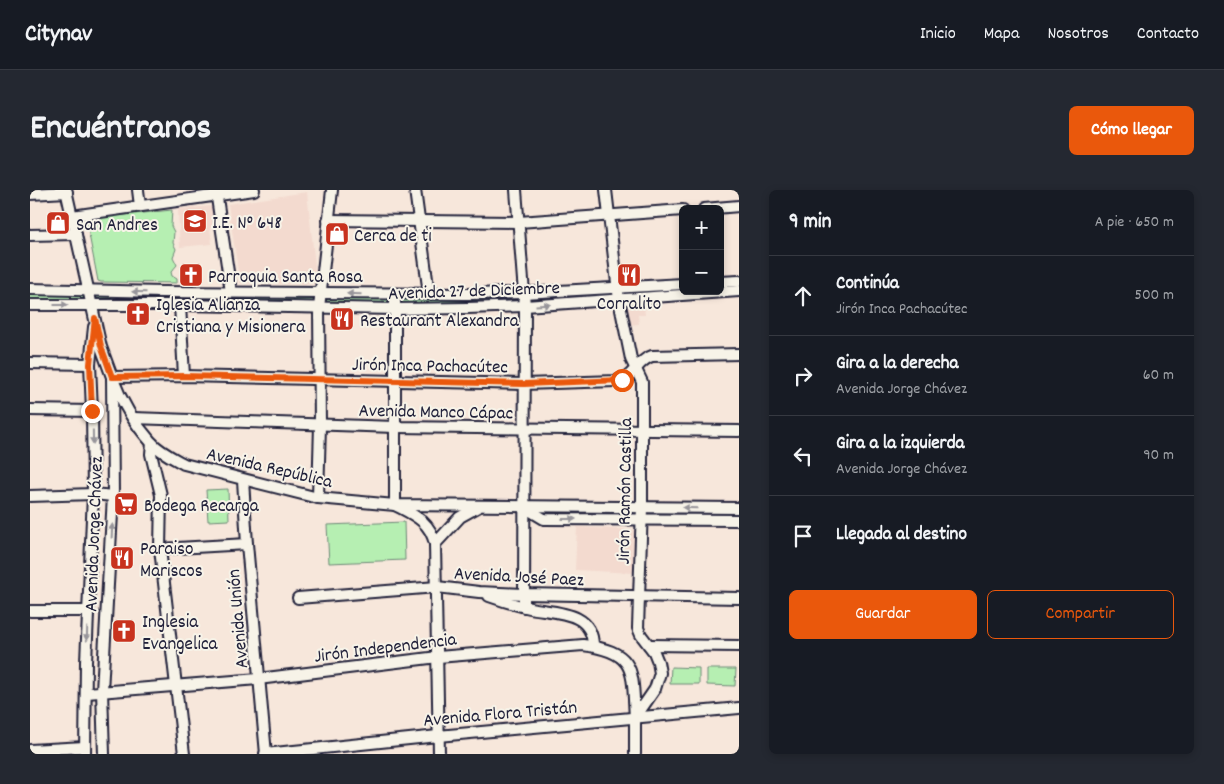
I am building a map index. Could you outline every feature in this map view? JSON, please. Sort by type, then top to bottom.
[{"type":"street","points":[[138,190],[140,206]]},
{"type":"street","points":[[72,216],[216,193],[254,190]]},
{"type":"street","points":[[318,498],[320,380],[318,308],[332,190]]},
{"type":"street","points":[[415,190],[429,294]]},
{"type":"street","points":[[516,190],[525,306],[524,607]]},
{"type":"street","name":"Jirón Ramón Castilla","points":[[606,190],[619,300],[629,353],[642,382],[642,507],[638,628],[658,662],[660,673],[652,695],[635,718]]},
{"type":"street","points":[[30,194],[67,191]]},
{"type":"street","name":"Avenida Jorge Chávez","points":[[67,191],[101,346],[112,377],[113,496],[102,691],[104,754]]},
{"type":"street","points":[[216,193],[231,292]]},
{"type":"street","points":[[724,207],[739,206]]},
{"type":"street","points":[[328,220],[519,222],[679,210]]},
{"type":"street","points":[[30,235],[76,234]]},
{"type":"street","points":[[724,282],[739,281]]},
{"type":"street","name":"Avenida 27 de Diciembre","points":[[30,289],[467,294],[524,293],[679,284]]},
{"type":"street","name":"Avenida 27 de Diciembre","points":[[30,305],[468,308],[525,306],[739,291]]},
{"type":"street","points":[[395,294],[395,505],[423,521],[433,533],[436,544],[439,754]]},
{"type":"street","points":[[467,294],[468,308]]},
{"type":"street","points":[[180,305],[184,376]]},
{"type":"street","name":"Avenida Jorge Chávez","points":[[85,751],[93,494],[90,364],[95,318]]},
{"type":"street","name":"Jirón Inca Pachacútec","points":[[112,377],[184,376],[524,384],[616,381],[628,377],[646,358],[656,355],[739,354]]},
{"type":"street","points":[[30,363],[90,364]]},
{"type":"street","name":"Avenida República","points":[[112,377],[120,398],[133,418],[152,443],[167,455],[184,464],[318,498],[395,505],[739,508]]},
{"type":"street","points":[[30,410],[92,411]]},
{"type":"street","name":"Avenida Manco Cápac","points":[[133,418],[395,427],[739,431]]},
{"type":"street","points":[[152,443],[151,454],[161,495],[160,549],[184,754]]},
{"type":"street","name":"Avenida Unión","points":[[243,480],[258,679],[266,754]]},
{"type":"street","points":[[30,496],[93,494],[113,496]]},
{"type":"street","points":[[436,544],[460,517],[480,506]]},
{"type":"street","points":[[524,506],[544,519],[739,520]]},
{"type":"street","points":[[160,549],[247,544]]},
{"type":"street","name":"Avenida José Paez","points":[[298,598],[437,588],[524,594],[739,598]]},
{"type":"street","points":[[479,592],[524,607],[571,615],[590,629],[593,636],[593,646]]},
{"type":"street","points":[[30,611],[88,612]]},
{"type":"street","name":"Jirón Independencia","points":[[87,693],[258,679],[438,657],[575,645],[593,646],[612,652],[629,665],[632,674],[635,718]]},
{"type":"street","points":[[649,645],[739,646]]},
{"type":"street","name":"Avenida Flora Tristán","points":[[266,754],[739,708]]},
{"type":"street","points":[[635,718],[635,754]]},
{"type":"street","points":[[30,750],[85,751]]},
{"type":"shaded area","points":[[307,192],[317,284],[240,283],[228,204]]},
{"type":"shaded area","name":"I.E. N° 648","points":[[212,206],[214,227],[210,228],[212,244],[180,247],[178,209]]},
{"type":"shaded area","points":[[644,304],[645,315],[638,315],[639,324],[629,325],[627,309],[631,305]]},
{"type":"shaded area","points":[[577,527],[636,530],[634,573],[575,570]]},
{"type":"green space","points":[[172,210],[171,226],[174,232],[173,243],[176,249],[173,257],[177,265],[171,272],[172,276],[177,279],[177,283],[98,281],[86,219]]},
{"type":"green space","points":[[616,290],[616,299],[527,304],[528,295]]},
{"type":"green space","points":[[30,291],[87,292],[89,303],[30,302]]},
{"type":"green space","points":[[92,293],[317,295],[316,306],[94,303]]},
{"type":"green space","points":[[323,296],[522,296],[522,305],[321,306]]},
{"type":"green space","points":[[228,489],[229,520],[208,521],[206,490]]},
{"type":"green space","points":[[404,522],[405,560],[329,563],[327,525]]},
{"type":"green space","points":[[671,667],[699,668],[699,684],[670,684]]},
{"type":"green space","points":[[707,669],[736,669],[735,686],[707,685]]},
{"type":"place","name":"I.E. N° 648","points":[[195,221]]},
{"type":"place","name":"San Andres","points":[[58,223]]},
{"type":"place","name":"Cerca de ti","points":[[337,234]]},
{"type":"place","name":"Parroquia Santa Rosa","points":[[191,275]]},
{"type":"place","name":"Corralito","points":[[629,275]]},
{"type":"place","name":"Iglesia Alianza Cristiana y Misionera","points":[[138,314]]},
{"type":"place","name":"Restaurant Alexandra","points":[[342,319]]},
{"type":"place","name":"Bodega Recarga","points":[[126,504]]},
{"type":"place","name":"Paraiso Mariscos","points":[[122,558]]},
{"type":"place","name":"Inglesia Evangelica","points":[[124,631]]},
{"type":"route","points":[[92,411],[90,364],[95,318],[101,346],[112,377],[184,376],[524,384],[622,380]]}]
